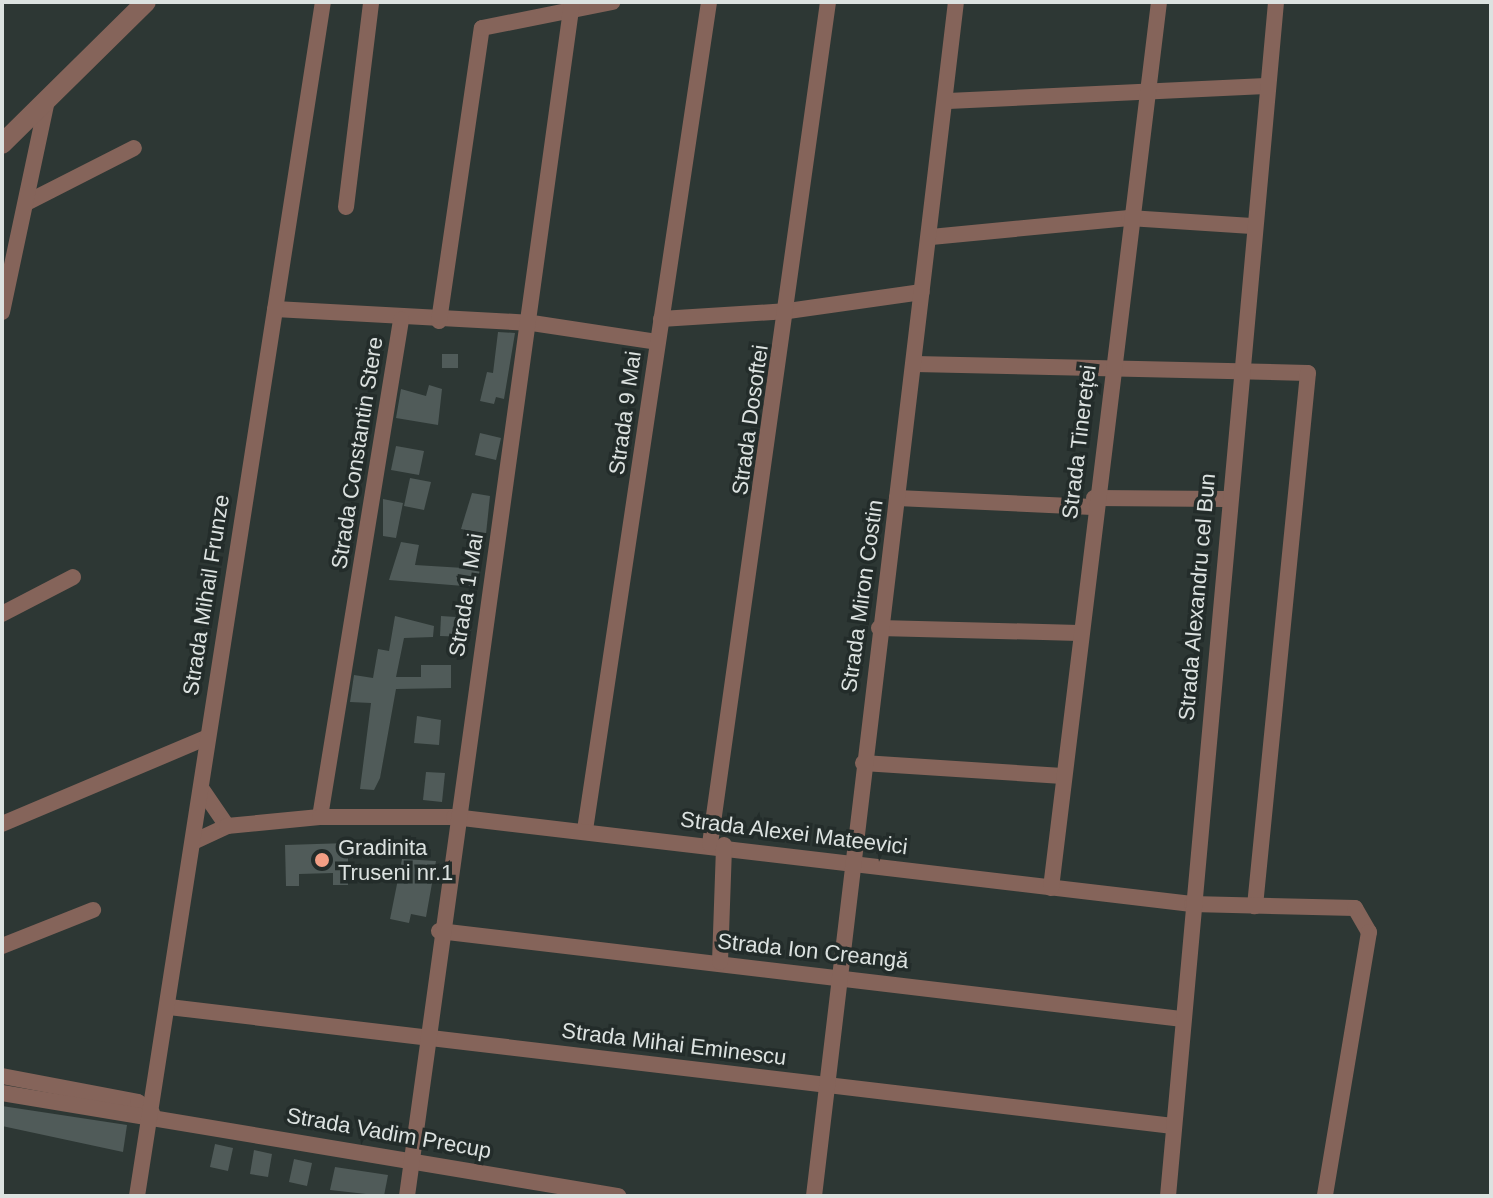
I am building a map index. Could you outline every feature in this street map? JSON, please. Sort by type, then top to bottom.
[{"type":"street","points":[[2,144],[46,105],[146,2]]},
{"type":"street","name":"Strada Mihail Frunze","points":[[137,1196],[169,1007],[206,738],[323,2]]},
{"type":"street","points":[[346,207],[371,2]]},
{"type":"street","points":[[439,321],[482,28],[572,6],[612,2]]},
{"type":"street","name":"Strada 9 Mai","points":[[585,830],[709,2]]},
{"type":"street","name":"Strada Dosoftei","points":[[720,962],[717,844],[828,2]]},
{"type":"street","name":"Strada Miron Costin","points":[[814,1196],[879,628],[948,101],[956,2]]},
{"type":"street","name":"Strada Tinereței","points":[[1051,888],[1093,502],[1159,2]]},
{"type":"street","name":"Strada Alexandru cel Bun","points":[[1168,1196],[1237,367],[1276,2]]},
{"type":"street","name":"Strada 1 Mai","points":[[407,1196],[454,817],[532,323],[572,6]]},
{"type":"street","points":[[948,101],[1148,89],[1266,86]]},
{"type":"street","points":[[2,312],[46,105]]},
{"type":"street","points":[[26,203],[134,148]]},
{"type":"street","points":[[931,237],[1129,218],[1252,226]]},
{"type":"street","points":[[661,319],[788,311],[922,292]]},
{"type":"street","points":[[275,309],[401,320]]},
{"type":"street","name":"Strada Constantin Stere","points":[[320,817],[401,320],[532,323],[657,342]]},
{"type":"street","points":[[915,364],[1237,367],[1308,373],[1255,906]]},
{"type":"street","points":[[897,498],[1093,502],[1226,499]]},
{"type":"street","points":[[2,614],[73,577]]},
{"type":"street","points":[[879,628],[1079,633]]},
{"type":"street","points":[[2,824],[206,738]]},
{"type":"street","points":[[863,763],[1063,776]]},
{"type":"street","points":[[201,788],[227,826]]},
{"type":"street","name":"Strada Alexei Mateevici","points":[[193,842],[227,826],[320,817],[454,817],[717,844],[1192,904],[1355,908],[1369,932],[1325,1196]]},
{"type":"street","points":[[2,946],[93,910]]},
{"type":"street","name":"Strada Ion Creangă","points":[[439,931],[841,975],[1181,1019]]},
{"type":"street","name":"Strada Mihai Eminescu","points":[[169,1007],[1173,1126]]},
{"type":"street","name":"Strada Vadim Precup","points":[[2,1076],[138,1102],[152,1113]]},
{"type":"street","name":"Strada Vadim Precup","points":[[2,1093],[135,1118],[152,1113],[618,1196]]},
{"type":"building","points":[[498,332],[515,333],[504,399],[496,397],[494,404],[480,401],[487,372],[493,373]]},
{"type":"building","points":[[442,354],[458,354],[458,368],[442,368]]},
{"type":"building","points":[[429,385],[442,389],[438,425],[396,418],[401,389],[426,396]]},
{"type":"building","points":[[480,433],[501,438],[496,460],[475,455]]},
{"type":"building","points":[[396,446],[424,451],[419,475],[391,470]]},
{"type":"building","points":[[410,478],[431,482],[424,510],[404,506]]},
{"type":"building","points":[[472,493],[490,496],[486,534],[461,529]]},
{"type":"building","points":[[383,499],[403,503],[396,538],[383,536]]},
{"type":"building","points":[[401,542],[419,545],[415,565],[480,569],[476,587],[389,580]]},
{"type":"building","points":[[395,616],[434,626],[433,637],[404,638],[396,677],[421,677],[421,665],[451,665],[451,688],[396,689],[380,778],[374,790],[360,789],[371,703],[350,702],[354,675],[373,678],[378,649],[389,651]]},
{"type":"building","points":[[441,616],[471,618],[470,637],[440,636]]},
{"type":"building","points":[[417,716],[441,720],[439,745],[414,743]]},
{"type":"building","points":[[426,772],[445,773],[442,802],[423,800]]},
{"type":"building","points":[[348,843],[348,885],[333,885],[333,873],[299,874],[299,886],[286,886],[285,845]]},
{"type":"building","points":[[402,859],[436,861],[426,917],[411,914],[409,923],[390,919]]},
{"type":"building","points":[[2,1106],[127,1125],[123,1152],[2,1126]]},
{"type":"building","points":[[215,1144],[233,1148],[228,1171],[210,1167]]},
{"type":"building","points":[[254,1150],[272,1154],[268,1177],[250,1174]]},
{"type":"building","points":[[294,1159],[312,1163],[307,1186],[289,1182]]},
{"type":"building","points":[[335,1167],[388,1175],[384,1196],[330,1190]]},
{"type":"place","name":"Gradinita Truseni nr.1","points":[[322,860]]}]
